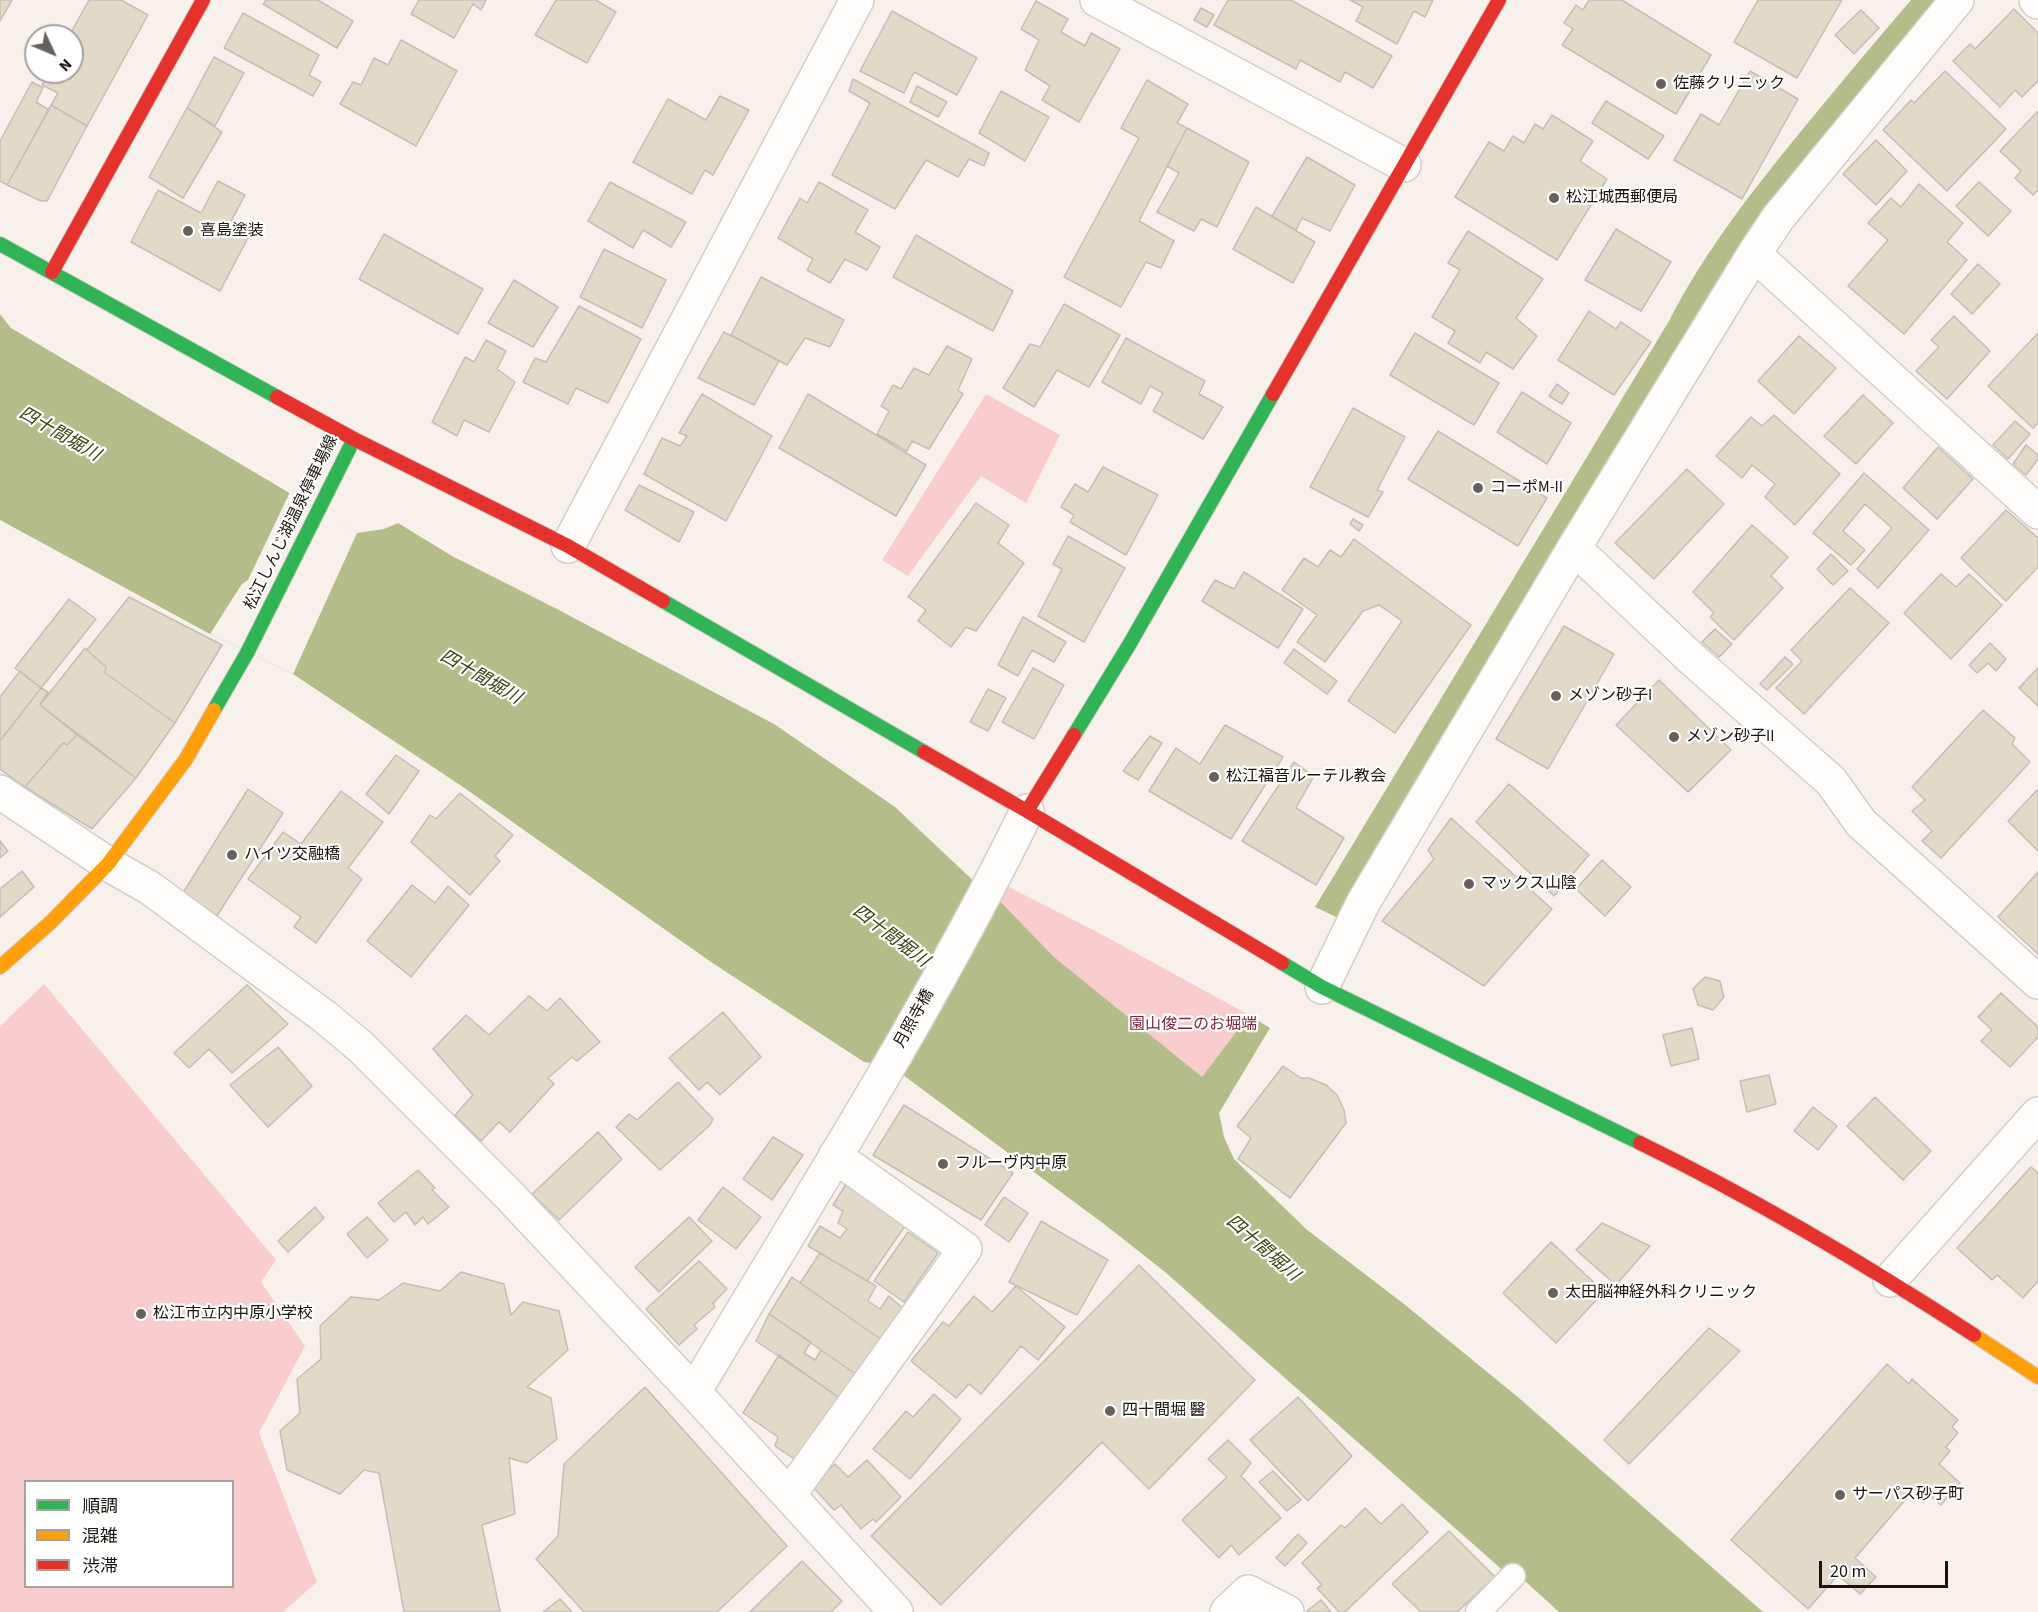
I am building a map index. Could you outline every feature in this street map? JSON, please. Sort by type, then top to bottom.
[{"type":"street","points":[[52,272],[203,0]]},
{"type":"street","points":[[568,546],[857,0]]},
{"type":"street","points":[[1097,0],[1404,165]]},
{"type":"street","points":[[1028,811],[1130,645],[1499,0]]},
{"type":"street","points":[[1322,987],[1362,903],[1574,548],[1754,254],[1778,218],[1958,0]]},
{"type":"street","name":"松江しんじ湖温泉停車場線","points":[[0,244],[354,439],[247,653],[186,759],[108,864],[51,922],[0,968]]},
{"type":"street","points":[[1754,254],[2038,512]]},
{"type":"street","points":[[354,439],[568,546],[1028,811],[1322,987],[1684,1165],[1890,1280],[2038,1377]]},
{"type":"street","points":[[1574,548],[1692,659],[1831,781],[1861,823],[2038,982]]},
{"type":"street","points":[[0,792],[108,864],[150,888],[325,1017],[361,1047],[507,1193],[896,1612]]},
{"type":"street","name":"月照寺橋","points":[[694,1392],[873,1092],[992,882],[1028,811]]},
{"type":"street","points":[[1890,1280],[2038,1114]]},
{"type":"street","points":[[789,1495],[965,1250],[835,1156]]},
{"type":"street","points":[[1227,1612],[1248,1592],[1287,1612]]},
{"type":"lane","points":[[1478,1612],[1513,1576]]},
{"type":"green space","points":[[986,394],[1060,435],[1026,503],[981,476],[908,576],[882,560]]},
{"type":"green space","name":"園山俊二のお堀端","points":[[1009,887],[1101,934],[1249,1015],[1202,1078],[1054,957],[996,897]]},
{"type":"green space","name":"松江市立内中原小学校","points":[[44,984],[276,1260],[261,1282],[305,1346],[259,1433],[317,1582],[283,1612],[0,1612],[0,1026]]},
{"type":"water","points":[[1911,0],[1943,0],[1860,97],[1338,918],[1315,907],[1698,270],[1784,153]]},
{"type":"water","name":"四十間堀川","points":[[0,314],[11,328],[357,533],[384,529],[398,523],[452,556],[774,724],[895,807],[979,886],[996,897],[1054,957],[1202,1077],[1249,1015],[1270,1028],[1219,1113],[1224,1137],[1234,1159],[1306,1229],[1404,1304],[1519,1398],[1763,1612],[1559,1612],[1514,1571],[1507,1574],[1165,1272],[899,1072],[864,1062],[711,962],[463,787],[293,674],[210,634],[0,520]]},
{"type":"pier","points":[[290,492],[357,533],[293,674],[210,634],[242,584],[248,580]]},
{"type":"building","points":[[0,0],[12,0],[0,21]]},
{"type":"building","points":[[89,0],[121,0],[148,15],[87,126],[51,105],[58,93],[42,85],[84,84],[84,24],[76,24]]},
{"type":"building","points":[[266,0],[318,0],[353,21],[337,48],[263,4]]},
{"type":"building","points":[[419,0],[486,0],[481,10],[473,4],[454,38],[411,14]]},
{"type":"building","points":[[556,0],[596,0],[616,12],[587,63],[535,35]]},
{"type":"building","points":[[1228,0],[1291,0],[1392,56],[1373,88],[1345,72],[1340,82],[1300,60],[1296,69],[1214,25]]},
{"type":"building","points":[[1350,0],[1433,0],[1425,17],[1414,11],[1397,44],[1356,21],[1363,7]]},
{"type":"building","name":"佐藤クリニック","points":[[1589,0],[1622,0],[1711,55],[1676,114],[1562,45],[1573,29],[1564,23],[1576,5],[1583,10]]},
{"type":"building","points":[[1758,0],[1842,0],[1797,78],[1734,42]]},
{"type":"building","points":[[1036,1],[1068,19],[1061,32],[1085,46],[1091,33],[1120,49],[1079,122],[1042,100],[1050,86],[1025,70],[1039,40],[1021,29]]},
{"type":"building","points":[[1201,8],[1214,15],[1207,27],[1194,20]]},
{"type":"building","points":[[2014,9],[2038,33],[2038,81],[2022,97],[2015,90],[2000,107],[1953,61],[1970,44],[1975,49]]},
{"type":"building","points":[[1861,10],[1879,28],[1854,54],[1835,35]]},
{"type":"building","points":[[892,11],[977,58],[957,95],[914,72],[904,93],[860,71]]},
{"type":"building","points":[[243,13],[319,55],[309,75],[321,82],[313,96],[224,48]]},
{"type":"building","points":[[401,40],[457,71],[416,146],[340,104],[353,82],[361,85],[374,58],[388,65]]},
{"type":"building","points":[[214,57],[244,73],[215,126],[187,108]]},
{"type":"building","points":[[1750,71],[1798,99],[1742,199],[1674,160],[1701,114],[1719,125]]},
{"type":"building","points":[[1945,71],[2006,129],[1947,191],[1883,130],[1911,100],[1914,103]]},
{"type":"building","points":[[853,79],[989,153],[984,166],[969,159],[958,177],[926,160],[895,209],[832,175],[870,103],[849,91]]},
{"type":"building","points":[[1147,80],[1188,104],[1177,123],[1187,128],[1139,221],[1174,241],[1161,268],[1146,262],[1121,307],[1064,277],[1139,138],[1121,128]]},
{"type":"building","points":[[31,84],[43,88],[36,102],[49,110],[7,185],[0,181],[0,141]]},
{"type":"building","points":[[917,86],[947,102],[938,117],[910,102]]},
{"type":"building","points":[[1001,91],[1049,117],[1025,161],[979,133]]},
{"type":"building","points":[[720,96],[749,110],[713,175],[705,170],[692,194],[633,162],[668,99],[706,120]]},
{"type":"building","points":[[1606,101],[1664,136],[1648,159],[1592,123]]},
{"type":"building","points":[[51,105],[87,126],[47,201],[41,201],[7,185]]},
{"type":"building","points":[[187,108],[222,132],[183,198],[149,177]]},
{"type":"building","points":[[2038,111],[2038,190],[2033,195],[2015,178],[2021,171],[2000,151]]},
{"type":"building","points":[[1552,115],[1593,141],[1580,161],[1607,179],[1557,260],[1455,197],[1489,142],[1504,151],[1513,136],[1524,143],[1535,124],[1543,129]]},
{"type":"building","points":[[1187,128],[1249,162],[1217,227],[1201,219],[1194,231],[1157,212],[1179,173],[1167,166]]},
{"type":"building","points":[[1876,140],[1907,171],[1876,205],[1843,174]]},
{"type":"building","points":[[1307,157],[1355,185],[1330,231],[1302,218],[1296,230],[1272,216]]},
{"type":"building","name":"喜島塗装","points":[[218,181],[245,195],[229,225],[249,236],[220,291],[131,242],[158,190],[201,213]]},
{"type":"building","points":[[610,182],[686,222],[671,247],[643,230],[633,248],[588,221]]},
{"type":"building","points":[[819,182],[868,210],[855,232],[880,247],[867,270],[845,259],[830,283],[807,270],[813,259],[778,238],[800,198],[807,203]]},
{"type":"building","points":[[1979,182],[2011,211],[1988,236],[1956,206]]},
{"type":"building","points":[[1919,184],[1963,223],[1947,242],[1967,260],[1904,334],[1848,286],[1888,240],[1868,223],[1891,198],[1901,207]]},
{"type":"building","points":[[1256,207],[1315,242],[1293,283],[1233,249]]},
{"type":"building","points":[[1616,229],[1671,262],[1641,311],[1585,280]]},
{"type":"building","points":[[1468,231],[1543,279],[1516,318],[1537,336],[1513,369],[1486,352],[1480,363],[1448,343],[1455,331],[1432,317],[1460,270],[1448,263]]},
{"type":"building","points":[[384,234],[483,289],[458,334],[359,279]]},
{"type":"building","points":[[916,235],[1013,291],[993,331],[893,277]]},
{"type":"building","points":[[604,249],[666,280],[642,328],[580,297]]},
{"type":"building","points":[[1978,264],[2000,284],[1972,314],[1951,294]]},
{"type":"building","points":[[761,277],[844,320],[830,347],[805,338],[787,365],[731,335]]},
{"type":"building","points":[[514,280],[558,307],[533,347],[488,323]]},
{"type":"building","points":[[1064,304],[1120,335],[1089,387],[1057,370],[1034,407],[1003,388],[1030,344],[1040,347]]},
{"type":"building","points":[[579,306],[641,339],[608,403],[576,388],[568,404],[523,382],[535,358],[546,362]]},
{"type":"building","points":[[1589,311],[1616,329],[1621,322],[1651,342],[1614,395],[1558,360]]},
{"type":"building","points":[[1954,316],[1990,351],[1947,399],[1916,371],[1939,347],[1931,340]]},
{"type":"building","points":[[724,332],[779,361],[754,405],[698,378]]},
{"type":"building","points":[[1415,333],[1499,383],[1474,425],[1390,375]]},
{"type":"building","points":[[2038,333],[2038,423],[2033,428],[1988,386]]},
{"type":"building","points":[[1799,336],[1836,368],[1794,414],[1758,381]]},
{"type":"building","points":[[1126,338],[1205,381],[1199,394],[1223,407],[1203,439],[1153,411],[1163,393],[1150,386],[1141,404],[1102,382]]},
{"type":"building","points":[[486,340],[506,351],[497,369],[515,382],[489,432],[464,420],[457,436],[432,422],[465,357],[474,362]]},
{"type":"building","points":[[947,346],[972,359],[958,390],[963,394],[929,449],[912,441],[907,451],[877,434],[889,411],[881,406],[893,385],[901,389],[914,368],[929,375]]},
{"type":"building","points":[[1557,384],[1569,393],[1562,404],[1549,396]]},
{"type":"building","points":[[1522,392],[1571,423],[1547,464],[1497,432]]},
{"type":"building","points":[[702,394],[772,436],[726,521],[644,474],[662,438],[680,446],[687,436],[679,433]]},
{"type":"building","points":[[808,394],[926,465],[896,516],[779,448]]},
{"type":"building","points":[[1863,395],[1893,423],[1856,464],[1824,436]]},
{"type":"building","points":[[1353,408],[1405,437],[1377,490],[1383,492],[1368,517],[1310,487]]},
{"type":"building","points":[[1774,415],[1840,474],[1795,525],[1765,497],[1775,484],[1752,465],[1742,478],[1716,456],[1751,417],[1762,426]]},
{"type":"building","points":[[2015,421],[2030,434],[2008,459],[1993,445]]},
{"type":"building","name":"コーポM-II","points":[[1438,431],[1547,498],[1518,546],[1408,479]]},
{"type":"building","points":[[2026,445],[2038,455],[2038,459],[2026,475],[2013,464]]},
{"type":"building","points":[[1938,447],[1973,479],[1937,519],[1903,488]]},
{"type":"building","points":[[1103,467],[1158,495],[1126,555],[1070,522],[1074,515],[1061,507],[1075,484],[1088,492]]},
{"type":"building","points":[[1687,469],[1724,504],[1654,579],[1615,543]]},
{"type":"building","points":[[1864,473],[1929,530],[1878,588],[1857,569],[1892,528],[1865,504],[1843,531],[1865,550],[1851,565],[1813,533]]},
{"type":"building","points":[[639,485],[694,512],[679,542],[625,510]]},
{"type":"building","points":[[976,503],[1009,525],[998,543],[1024,563],[976,631],[966,627],[951,647],[918,621],[926,610],[908,597]]},
{"type":"building","points":[[2006,510],[2038,538],[2038,567],[2006,601],[1961,558]]},
{"type":"building","points":[[1353,519],[1363,525],[1359,531],[1350,524]]},
{"type":"building","points":[[1752,525],[1788,557],[1771,576],[1783,588],[1734,640],[1710,617],[1714,613],[1693,592]]},
{"type":"building","points":[[1068,536],[1125,568],[1084,642],[1038,616],[1062,569],[1053,564]]},
{"type":"building","points":[[1354,539],[1471,625],[1395,733],[1348,701],[1402,621],[1379,605],[1363,611],[1325,662],[1297,642],[1317,615],[1282,590],[1304,558],[1318,567],[1330,550],[1341,557]]},
{"type":"building","points":[[1831,554],[1848,571],[1833,585],[1817,569]]},
{"type":"building","points":[[1244,572],[1303,609],[1278,648],[1202,601],[1215,580],[1234,589]]},
{"type":"building","points":[[1941,574],[1956,587],[1969,574],[2002,605],[1951,659],[1904,613]]},
{"type":"building","points":[[1850,588],[1889,623],[1804,714],[1776,688],[1802,661],[1791,650]]},
{"type":"building","points":[[129,597],[222,645],[175,723],[105,673],[106,667],[87,650]]},
{"type":"building","points":[[69,599],[96,619],[41,688],[15,668]]},
{"type":"building","points":[[1023,617],[1066,642],[1054,662],[1032,650],[1018,676],[998,665]]},
{"type":"building","name":"メゾン砂子I","points":[[1564,626],[1614,654],[1548,769],[1496,739]]},
{"type":"building","points":[[1715,629],[1732,644],[1719,657],[1702,642]]},
{"type":"building","points":[[1990,643],[2006,659],[1996,671],[1988,663],[1977,673],[1969,665]]},
{"type":"building","points":[[85,648],[106,667],[105,673],[175,723],[136,778],[40,705]]},
{"type":"building","points":[[1294,649],[1337,681],[1327,694],[1284,663]]},
{"type":"building","points":[[1785,657],[1793,664],[1767,690],[1760,684]]},
{"type":"building","points":[[1033,668],[1064,685],[1034,739],[1002,722]]},
{"type":"building","points":[[2038,668],[2038,706],[2019,688]]},
{"type":"building","points":[[20,671],[41,688],[0,741],[0,697]]},
{"type":"building","name":"メゾン砂子II","points":[[1659,680],[1731,750],[1688,792],[1616,725]]},
{"type":"building","points":[[41,688],[48,692],[40,705],[77,735],[67,745],[63,743],[25,787],[0,769],[0,741]]},
{"type":"building","points":[[988,689],[1006,698],[988,731],[970,722]]},
{"type":"building","points":[[1983,710],[2015,738],[2012,744],[2030,762],[1941,858],[1922,841],[1932,831],[1912,811],[1925,800],[1912,787]]},
{"type":"building","name":"松江福音ルーテル教会","points":[[1225,725],[1283,757],[1231,839],[1149,791],[1176,748],[1200,764]]},
{"type":"building","points":[[77,735],[136,778],[92,829],[25,787],[63,743],[67,745]]},
{"type":"building","points":[[1150,736],[1162,743],[1138,780],[1123,771]]},
{"type":"building","points":[[396,755],[419,771],[389,814],[366,794]]},
{"type":"building","points":[[1294,762],[1314,776],[1296,808],[1344,838],[1316,885],[1242,841]]},
{"type":"building","points":[[1509,784],[1589,855],[1554,896],[1476,822]]},
{"type":"building","name":"ハイツ交融橋","points":[[248,789],[283,813],[213,922],[181,896]]},
{"type":"building","points":[[2038,790],[2038,851],[2008,821]]},
{"type":"building","points":[[341,791],[383,822],[348,868],[362,879],[316,943],[294,927],[301,917],[248,879],[283,832],[301,844]]},
{"type":"building","points":[[460,793],[513,835],[495,856],[500,861],[470,895],[411,842],[430,815],[436,819]]},
{"type":"building","name":"マックス山陰","points":[[1451,818],[1552,909],[1484,986],[1382,921],[1434,859],[1428,850]]},
{"type":"building","points":[[0,841],[8,851],[0,858]]},
{"type":"building","points":[[1602,860],[1631,887],[1605,916],[1576,889]]},
{"type":"building","points":[[22,871],[34,887],[0,917],[0,889]]},
{"type":"building","points":[[2038,872],[2038,954],[1998,917]]},
{"type":"building","points":[[412,885],[435,903],[448,886],[469,905],[411,977],[367,941]]},
{"type":"building","points":[[1705,977],[1720,981],[1724,997],[1713,1010],[1698,1005],[1693,989]]},
{"type":"building","points":[[247,985],[288,1024],[232,1073],[209,1049],[189,1068],[174,1053]]},
{"type":"building","points":[[2001,993],[2038,1027],[2038,1037],[2010,1067],[1981,1041],[1992,1030],[1978,1017]]},
{"type":"building","points":[[529,996],[547,1011],[560,998],[600,1042],[577,1061],[572,1057],[548,1078],[554,1084],[510,1132],[499,1122],[481,1141],[455,1115],[473,1095],[433,1049],[466,1015],[489,1035]]},
{"type":"building","points":[[723,1012],[761,1057],[720,1095],[707,1082],[699,1090],[669,1058]]},
{"type":"building","points":[[1692,1028],[1699,1059],[1671,1066],[1663,1035]]},
{"type":"building","points":[[278,1047],[312,1086],[268,1127],[230,1085]]},
{"type":"building","points":[[1283,1066],[1301,1078],[1309,1078],[1326,1085],[1337,1095],[1344,1110],[1346,1123],[1290,1198],[1238,1159],[1251,1138],[1237,1126]]},
{"type":"building","points":[[1769,1075],[1776,1104],[1747,1112],[1740,1081]]},
{"type":"building","points":[[678,1082],[713,1119],[710,1125],[660,1170],[616,1127],[629,1114],[637,1120]]},
{"type":"building","points":[[1875,1097],[1931,1151],[1903,1180],[1847,1126]]},
{"type":"building","name":"フルーヴ内中原","points":[[904,1105],[1013,1173],[981,1220],[873,1155]]},
{"type":"building","points":[[1813,1107],[1837,1126],[1818,1150],[1794,1131]]},
{"type":"building","points":[[598,1132],[622,1159],[559,1220],[532,1194]]},
{"type":"building","points":[[773,1137],[803,1155],[772,1200],[743,1179]]},
{"type":"building","points":[[2031,1167],[2038,1173],[2038,1281],[2023,1298],[1997,1275],[1992,1280],[1957,1248]]},
{"type":"building","points":[[418,1170],[435,1188],[432,1190],[449,1207],[428,1224],[423,1217],[415,1225],[406,1212],[394,1222],[378,1203]]},
{"type":"building","points":[[848,1181],[907,1223],[867,1281],[808,1246],[820,1226],[840,1238],[847,1229],[838,1223],[843,1211],[833,1205]]},
{"type":"building","points":[[723,1187],[761,1217],[736,1249],[698,1220]]},
{"type":"building","points":[[1004,1197],[1028,1213],[1009,1242],[985,1225]]},
{"type":"building","points":[[315,1207],[324,1218],[288,1252],[278,1241]]},
{"type":"building","points":[[367,1217],[388,1240],[367,1258],[347,1234]]},
{"type":"building","points":[[689,1217],[712,1241],[659,1292],[635,1267]]},
{"type":"building","points":[[1041,1221],[1108,1260],[1077,1315],[1009,1282]]},
{"type":"building","points":[[1602,1223],[1650,1246],[1616,1285],[1576,1250]]},
{"type":"building","points":[[908,1232],[938,1253],[904,1302],[874,1281]]},
{"type":"building","name":"太田脳神経外科クリニック","points":[[1551,1242],[1604,1292],[1556,1343],[1503,1293]]},
{"type":"building","points":[[820,1253],[876,1286],[868,1301],[880,1309],[889,1296],[907,1312],[886,1343],[800,1283]]},
{"type":"building","points":[[699,1261],[727,1289],[713,1303],[715,1307],[694,1325],[697,1329],[679,1345],[646,1309]]},
{"type":"building","name":"四十間堀 醫","points":[[1139,1265],[1255,1380],[1149,1489],[1102,1442],[941,1605],[871,1536]]},
{"type":"building","name":"松江市立内中原小学校","points":[[461,1272],[504,1284],[511,1315],[523,1302],[559,1311],[568,1350],[527,1387],[551,1398],[557,1439],[527,1463],[509,1458],[515,1514],[482,1525],[500,1612],[404,1612],[379,1473],[364,1470],[340,1494],[287,1470],[280,1431],[300,1413],[297,1379],[321,1359],[320,1326],[351,1297],[379,1300],[403,1283],[440,1291]]},
{"type":"building","points":[[792,1277],[886,1343],[860,1377],[769,1314]]},
{"type":"building","points":[[1016,1286],[1065,1327],[1038,1360],[1021,1346],[981,1394],[969,1384],[956,1398],[911,1361],[943,1322],[949,1326],[974,1296],[992,1312]]},
{"type":"building","points":[[769,1314],[811,1342],[804,1353],[815,1360],[821,1350],[860,1377],[844,1401],[756,1341]]},
{"type":"building","points":[[1709,1328],[1740,1351],[1629,1464],[1604,1440]]},
{"type":"building","points":[[779,1355],[844,1401],[800,1463],[775,1446],[778,1437],[743,1413]]},
{"type":"building","name":"サーパス砂子町","points":[[1887,1364],[1909,1384],[1912,1379],[1958,1420],[1952,1427],[1958,1433],[1946,1447],[1950,1451],[1939,1464],[1960,1483],[1941,1505],[1918,1485],[1855,1558],[1876,1577],[1860,1594],[1838,1575],[1808,1609],[1731,1540]]},
{"type":"building","points":[[645,1387],[787,1546],[717,1612],[584,1612],[536,1559],[558,1536],[564,1464]]},
{"type":"building","points":[[934,1394],[961,1419],[910,1479],[873,1449],[906,1411],[913,1417]]},
{"type":"building","points":[[1298,1397],[1352,1456],[1308,1501],[1250,1440]]},
{"type":"building","points":[[1228,1440],[1251,1463],[1241,1476],[1281,1518],[1239,1555],[1231,1545],[1219,1558],[1182,1520],[1227,1477],[1208,1459]]},
{"type":"building","points":[[867,1460],[901,1497],[876,1522],[873,1519],[861,1529],[841,1505],[834,1510],[810,1484],[835,1464],[848,1477]]},
{"type":"building","points":[[1273,1471],[1301,1500],[1287,1511],[1259,1482]]},
{"type":"building","points":[[1402,1504],[1428,1532],[1345,1612],[1339,1612],[1317,1588],[1322,1585],[1302,1563],[1341,1525],[1345,1528],[1365,1508],[1381,1524]]},
{"type":"building","points":[[1449,1531],[1495,1577],[1457,1612],[1421,1612],[1392,1584]]},
{"type":"building","points":[[1298,1534],[1307,1543],[1285,1566],[1276,1558]]},
{"type":"building","points":[[802,1561],[842,1601],[831,1612],[750,1612]]},
{"type":"building","points":[[560,1599],[572,1612],[543,1612]]},
{"type":"building","points":[[1321,1600],[1331,1612],[1307,1611]]},
{"type":"traffic: fast","points":[[0,244],[277,397]]},
{"type":"traffic: fast","points":[[1074,735],[1129,645],[1273,394]]},
{"type":"traffic: fast","points":[[214,710],[247,653],[354,439]]},
{"type":"traffic: fast","points":[[663,601],[924,752]]},
{"type":"traffic: fast","points":[[1282,963],[1322,987],[1640,1143]]},
{"type":"traffic: slow","points":[[0,967],[51,922],[108,864],[186,759],[214,710]]},
{"type":"traffic: slow","points":[[1974,1335],[2038,1377]]},
{"type":"traffic: jam","points":[[52,272],[203,0]]},
{"type":"traffic: jam","points":[[1273,394],[1499,0]]},
{"type":"traffic: jam","points":[[277,397],[354,439],[568,546],[663,601]]},
{"type":"traffic: jam","points":[[1074,735],[1027,811],[1282,963]]},
{"type":"traffic: jam","points":[[924,752],[1027,811]]},
{"type":"traffic: jam","points":[[1640,1143],[1810,1234],[1893,1283],[1974,1335]]},
{"type":"place","name":"佐藤クリニック","points":[[1661,84]]},
{"type":"place","name":"松江城西郵便局","points":[[1554,198]]},
{"type":"place","name":"喜島塗装","points":[[188,231]]},
{"type":"place","name":"コーポM-II","points":[[1478,488]]},
{"type":"place","name":"メゾン砂子I","points":[[1556,696]]},
{"type":"place","name":"メゾン砂子II","points":[[1674,737]]},
{"type":"place","name":"松江福音ルーテル教会","points":[[1214,777]]},
{"type":"place","name":"ハイツ交融橋","points":[[232,855]]},
{"type":"place","name":"マックス山陰","points":[[1469,884]]},
{"type":"place","name":"フルーヴ内中原","points":[[943,1164]]},
{"type":"place","name":"太田脳神経外科クリニック","points":[[1553,1293]]},
{"type":"place","name":"松江市立内中原小学校","points":[[141,1314]]},
{"type":"place","name":"四十間堀 醫","points":[[1110,1411]]},
{"type":"place","name":"サーパス砂子町","points":[[1840,1495]]}]
